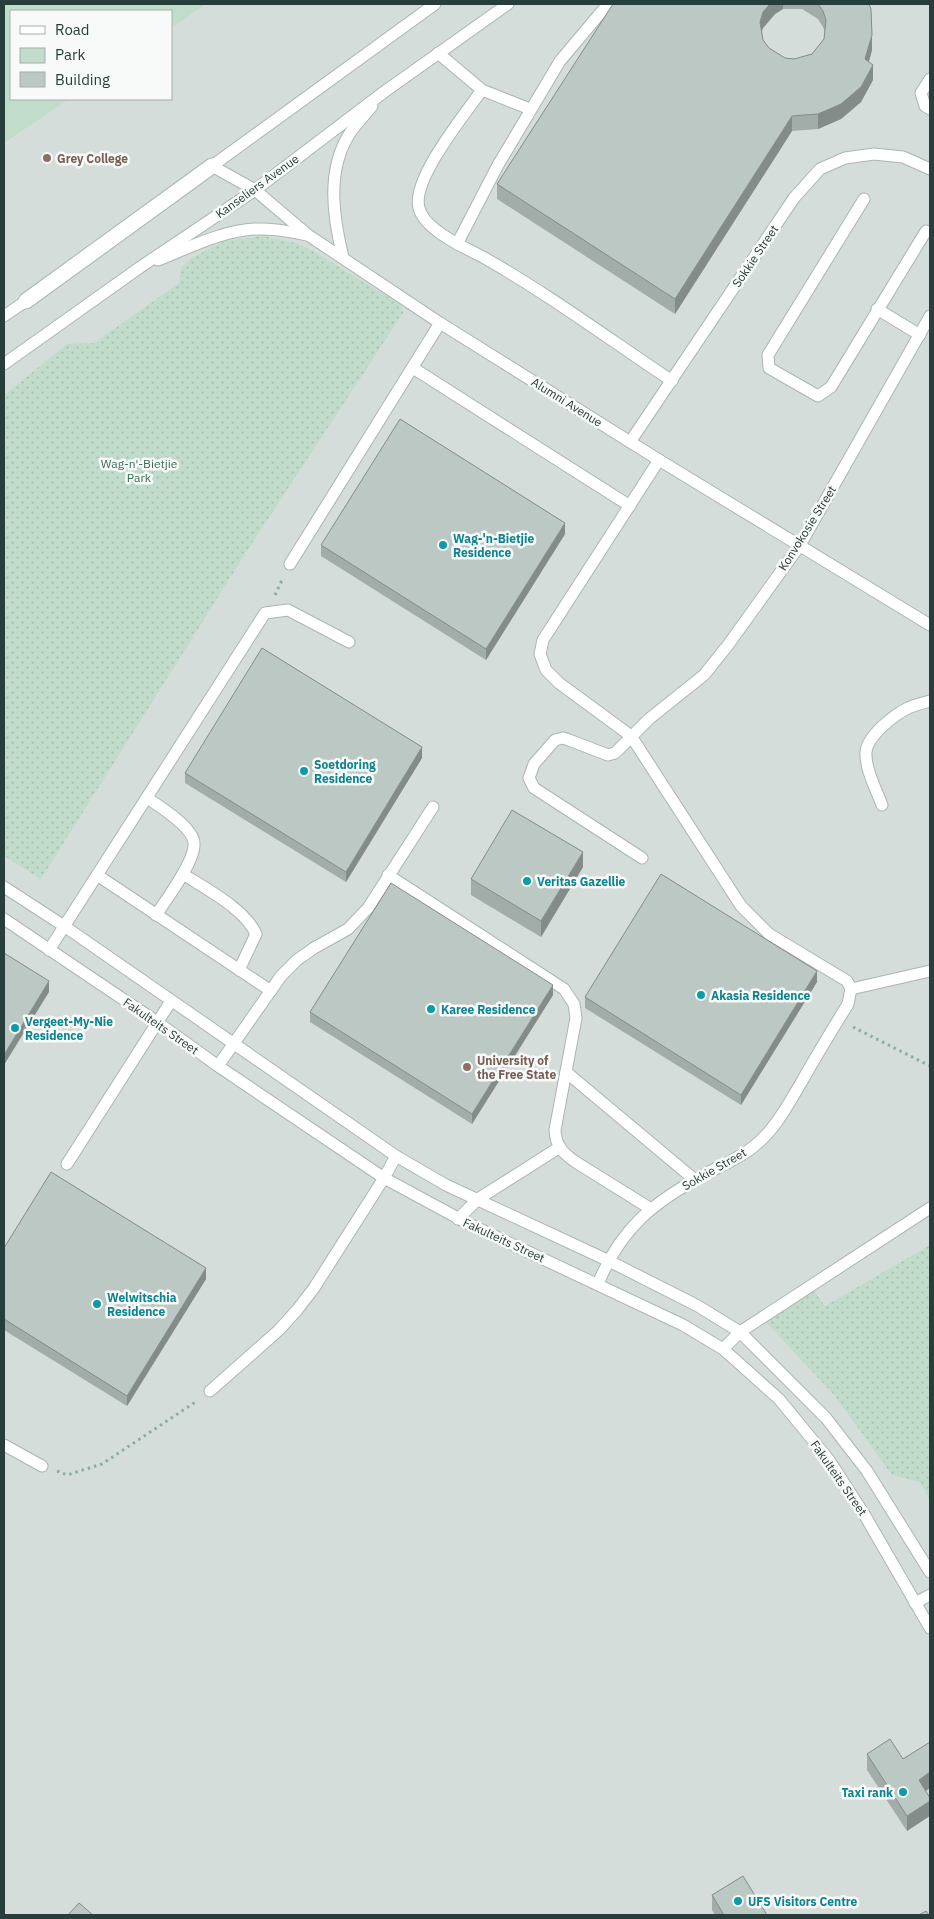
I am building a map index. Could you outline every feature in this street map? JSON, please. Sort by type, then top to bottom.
[{"type":"street","points":[[26,301],[212,166]]},
{"type":"lane","points":[[212,166],[435,4]]},
{"type":"lane","name":"Kanseliers Avenue","points":[[4,364],[139,268],[255,190],[384,92],[508,4]]},
{"type":"lane","points":[[458,244],[498,165],[560,61],[608,4]]},
{"type":"lane","points":[[438,54],[482,90],[530,109]]},
{"type":"lane","points":[[930,78],[921,93],[925,106],[930,109]]},
{"type":"lane","points":[[482,90],[429,167],[421,185],[418,207],[423,218],[458,244],[508,272],[672,381]]},
{"type":"lane","points":[[343,257],[333,205],[333,192],[341,152],[350,134],[384,92]]},
{"type":"lane","name":"Sokkie Street","points":[[630,442],[794,198],[820,170],[845,158],[874,154],[903,157],[930,169]]},
{"type":"lane","name":"Alumni Avenue","points":[[212,166],[255,190],[308,235],[440,323],[930,626]]},
{"type":"lane","points":[[864,199],[768,355],[769,368],[818,396],[831,387],[926,231]]},
{"type":"lane","points":[[139,268],[224,235],[247,230],[278,230],[308,235]]},
{"type":"lane","points":[[4,316],[26,301]]},
{"type":"lane","points":[[877,310],[920,335]]},
{"type":"lane","name":"Konvokosie Street","points":[[642,858],[534,788],[529,778],[534,764],[555,740],[563,738],[608,755],[615,753],[648,719],[704,675],[800,545],[930,316]]},
{"type":"lane","points":[[290,564],[440,323]]},
{"type":"lane","points":[[413,368],[630,506]]},
{"type":"lane","points":[[659,460],[543,640],[540,654],[546,670],[559,683],[631,736],[741,906],[769,934],[847,981],[851,989],[930,971]]},
{"type":"lane","points":[[49,950],[265,613],[288,610],[349,642]]},
{"type":"lane","points":[[882,805],[866,754],[868,744],[878,730],[900,713],[908,708],[930,701]]},
{"type":"lane","points":[[147,798],[175,818],[190,833],[194,842],[192,855],[183,874],[156,915]]},
{"type":"lane","points":[[218,1066],[281,976],[297,960],[348,929],[359,919],[433,807]]},
{"type":"lane","points":[[183,874],[241,913],[252,924],[256,934],[238,970]]},
{"type":"lane","points":[[97,875],[271,992]]},
{"type":"lane","points":[[388,875],[564,989],[574,1004],[576,1018],[554,1130],[556,1142],[574,1161],[651,1209]]},
{"type":"lane","name":"Fakulteits Street","points":[[4,887],[64,926],[171,1002],[396,1156],[446,1184],[607,1260],[698,1306],[740,1332],[826,1418],[867,1471],[930,1572]]},
{"type":"lane","name":"Fakulteits Street","points":[[4,919],[384,1178],[458,1219],[683,1325],[722,1348],[779,1399],[829,1460],[864,1514],[930,1628]]},
{"type":"lane","name":"Sokkie Street","points":[[598,1284],[607,1260],[625,1234],[651,1209],[695,1180],[741,1156],[764,1138],[781,1117],[848,1004],[851,989]]},
{"type":"lane","points":[[67,1164],[171,1002]]},
{"type":"lane","points":[[566,1072],[695,1180]]},
{"type":"lane","points":[[458,1219],[478,1199],[560,1148]]},
{"type":"lane","points":[[210,1391],[279,1330],[297,1310],[314,1288],[396,1156]]},
{"type":"lane","points":[[722,1348],[740,1332],[930,1208]]},
{"type":"lane","points":[[4,1445],[42,1466]]},
{"type":"lane","points":[[916,1603],[930,1596]]},
{"type":"path","points":[[265,613],[290,564]]},
{"type":"path","points":[[838,1019],[930,1066]]},
{"type":"path","points":[[42,1466],[67,1475],[102,1464],[210,1391]]},
{"type":"shaded area","name":"University of the Free State","points":[[4,4],[930,4],[930,1915],[4,1915]]},
{"type":"green space","points":[[4,4],[206,4],[172,27],[172,10],[10,10],[10,100],[68,100],[4,143]]},
{"type":"green space","name":"Wag-n'-Bietjie Park","points":[[264,236],[297,243],[313,251],[401,305],[403,313],[247,551],[41,879],[4,856],[4,395],[67,344],[94,343],[179,283],[181,268],[191,258],[225,241]]},
{"type":"green space","points":[[930,1245],[930,1500],[920,1482],[892,1475],[835,1396],[761,1317],[812,1288],[825,1306]]},
{"type":"building","points":[[613,4],[770,4],[763,12],[760,22],[763,40],[769,48],[785,58],[794,59],[812,54],[824,39],[826,20],[818,4],[869,4],[871,9],[872,35],[865,59],[873,65],[861,87],[841,104],[818,114],[792,116],[675,299],[497,184]]},
{"type":"building","name":"Wag-'n-Bietjie Residence","points":[[400,419],[565,523],[486,649],[321,545]]},
{"type":"building","name":"Soetdoring Residence","points":[[262,648],[422,747],[346,872],[185,773]]},
{"type":"building","name":"Veritas Gazellie","points":[[512,810],[583,852],[541,921],[471,879]]},
{"type":"building","name":"Akasia Residence","points":[[661,874],[817,971],[741,1095],[585,997]]},
{"type":"building","name":"Karee Residence","points":[[391,883],[553,985],[472,1114],[310,1012]]},
{"type":"building","name":"Vergeet-My-Nie Residence","points":[[4,953],[49,981],[4,1055]]},
{"type":"building","name":"Welwitschia Residence","points":[[51,1172],[206,1268],[127,1396],[4,1319],[4,1248]]},
{"type":"building","name":"Taxi rank","points":[[890,1739],[903,1759],[930,1742],[930,1772],[919,1780],[930,1801],[907,1816],[867,1754]]},
{"type":"building","points":[[743,1876],[767,1915],[724,1915],[712,1895]]},
{"type":"building","points":[[79,1903],[93,1915],[68,1915]]},
{"type":"building","points":[[926,1911],[929,1915],[919,1915]]},
{"type":"place","name":"Grey College","points":[[47,158]]},
{"type":"place","name":"Wag-'n-Bietjie Residence","points":[[443,545]]},
{"type":"place","name":"Soetdoring Residence","points":[[304,771]]},
{"type":"place","name":"Veritas Gazellie","points":[[527,881]]},
{"type":"place","name":"Akasia Residence","points":[[701,995]]},
{"type":"place","name":"Karee Residence","points":[[431,1009]]},
{"type":"place","name":"Vergeet-My-Nie Residence","points":[[15,1028]]},
{"type":"place","name":"University of the Free State","points":[[467,1067]]},
{"type":"place","name":"Welwitschia Residence","points":[[97,1304]]},
{"type":"place","name":"Taxi rank","points":[[903,1792]]},
{"type":"place","name":"UFS Visitors Centre","points":[[738,1901]]}]
